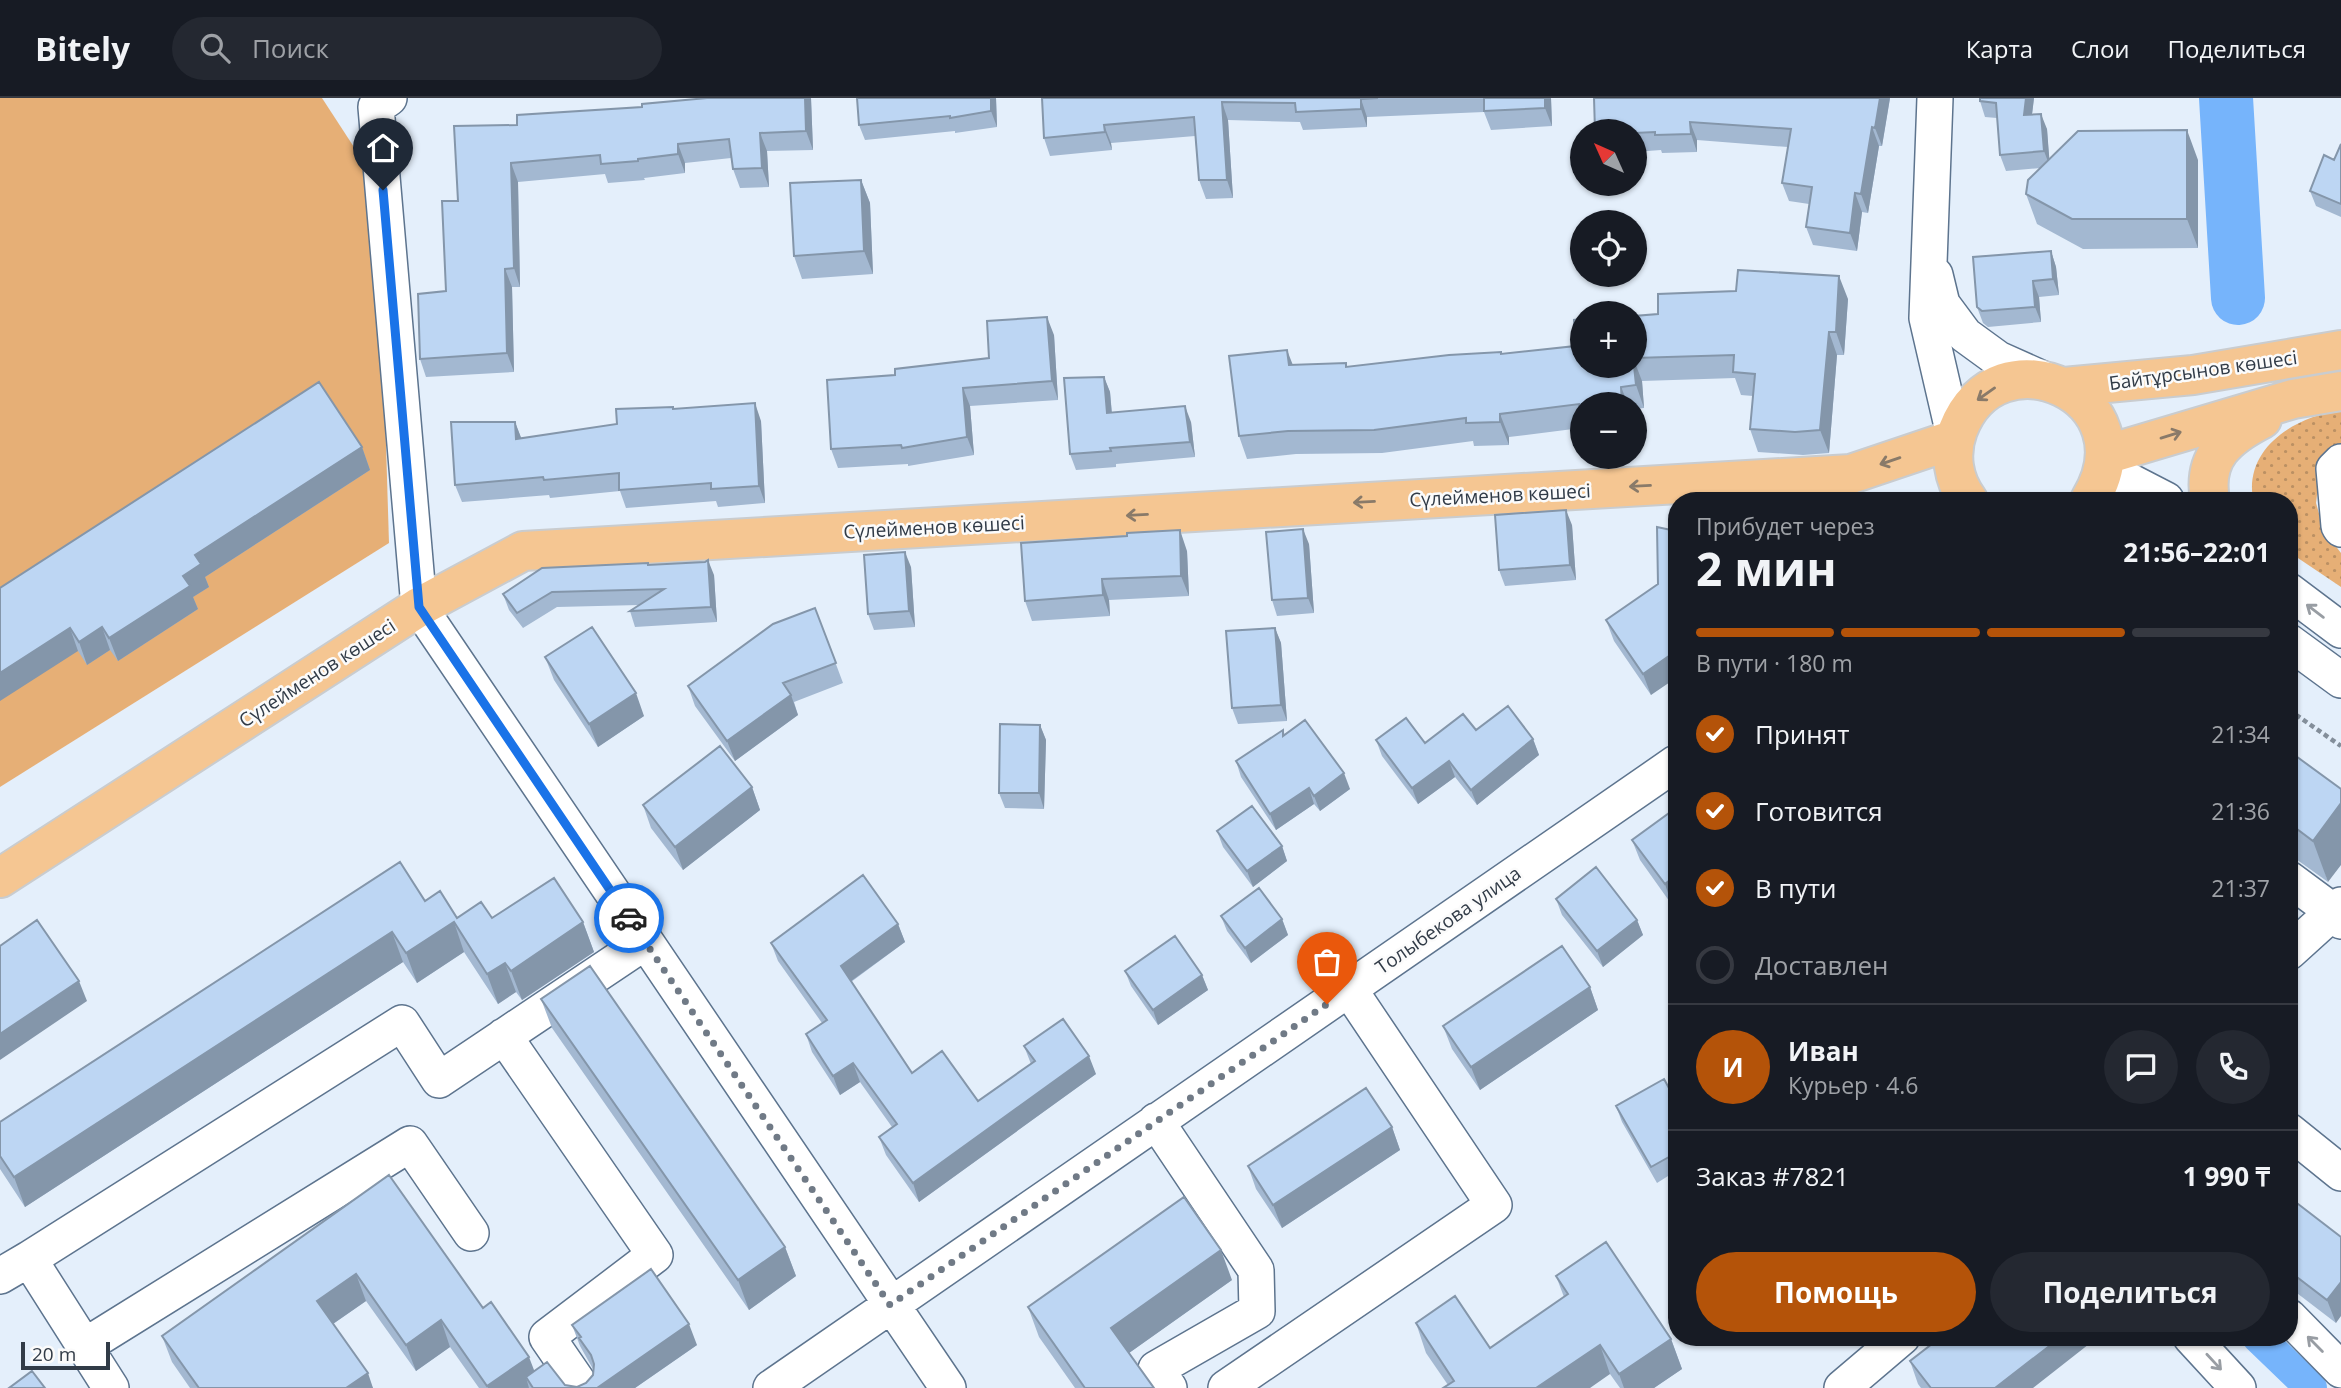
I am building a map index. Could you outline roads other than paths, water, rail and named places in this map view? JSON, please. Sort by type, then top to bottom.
[{"type":"main road","name":"Байтұрсынов көшесі","points":[[1955,439],[1963,417],[1978,398],[1998,386],[2021,379],[2054,384],[2193,375],[2341,350]]},
{"type":"main road","points":[[2054,384],[2081,399],[2094,415],[2103,434],[2100,474],[2292,399],[2341,391]]},
{"type":"main road","points":[[2210,492],[2209,478],[2224,443],[2240,430],[2263,419],[2292,399]]},
{"type":"main road","name":"Сүлейменов көшесі","points":[[0,878],[419,607],[523,551],[1852,474],[1955,439]]},
{"type":"main road","points":[[1955,439],[1953,457],[1960,492]]},
{"type":"street","points":[[389,98],[376,107],[419,607],[948,1388]]},
{"type":"street","points":[[1935,98],[1927,318],[1955,439]]},
{"type":"street","points":[[1929,244],[1942,304],[1965,335],[1998,359],[2054,384]]},
{"type":"street","points":[[2341,462],[2334,469],[2341,528]]},
{"type":"street","points":[[2100,474],[2146,492]]},
{"type":"street","points":[[2298,598],[2341,631]]},
{"type":"street","points":[[2298,649],[2341,680]]},
{"type":"street","name":"Толыбекова улица","points":[[771,1388],[1668,769]]},
{"type":"street","points":[[2298,885],[2339,913],[2298,945]]},
{"type":"street","points":[[111,1388],[85,1346],[15,1267],[402,1023],[439,1080],[645,942]]},
{"type":"street","points":[[1226,1388],[1494,1205],[1349,989]]},
{"type":"street","points":[[504,1036],[655,1255],[547,1337],[582,1388]]},
{"type":"street","points":[[1156,1122],[1256,1270],[1257,1311],[1156,1369],[1169,1388]]},
{"type":"street","points":[[2298,1138],[2341,1174]]},
{"type":"street","points":[[85,1346],[411,1144],[471,1233]]},
{"type":"street","points":[[2298,1326],[2341,1371],[2325,1388]]},
{"type":"street","points":[[1842,1388],[1891,1346]]},
{"type":"street","points":[[2199,1346],[2238,1388]]},
{"type":"waterway","points":[[2226,98],[2238,298]]},
{"type":"waterway","points":[[2267,1346],[2311,1388]]}]
